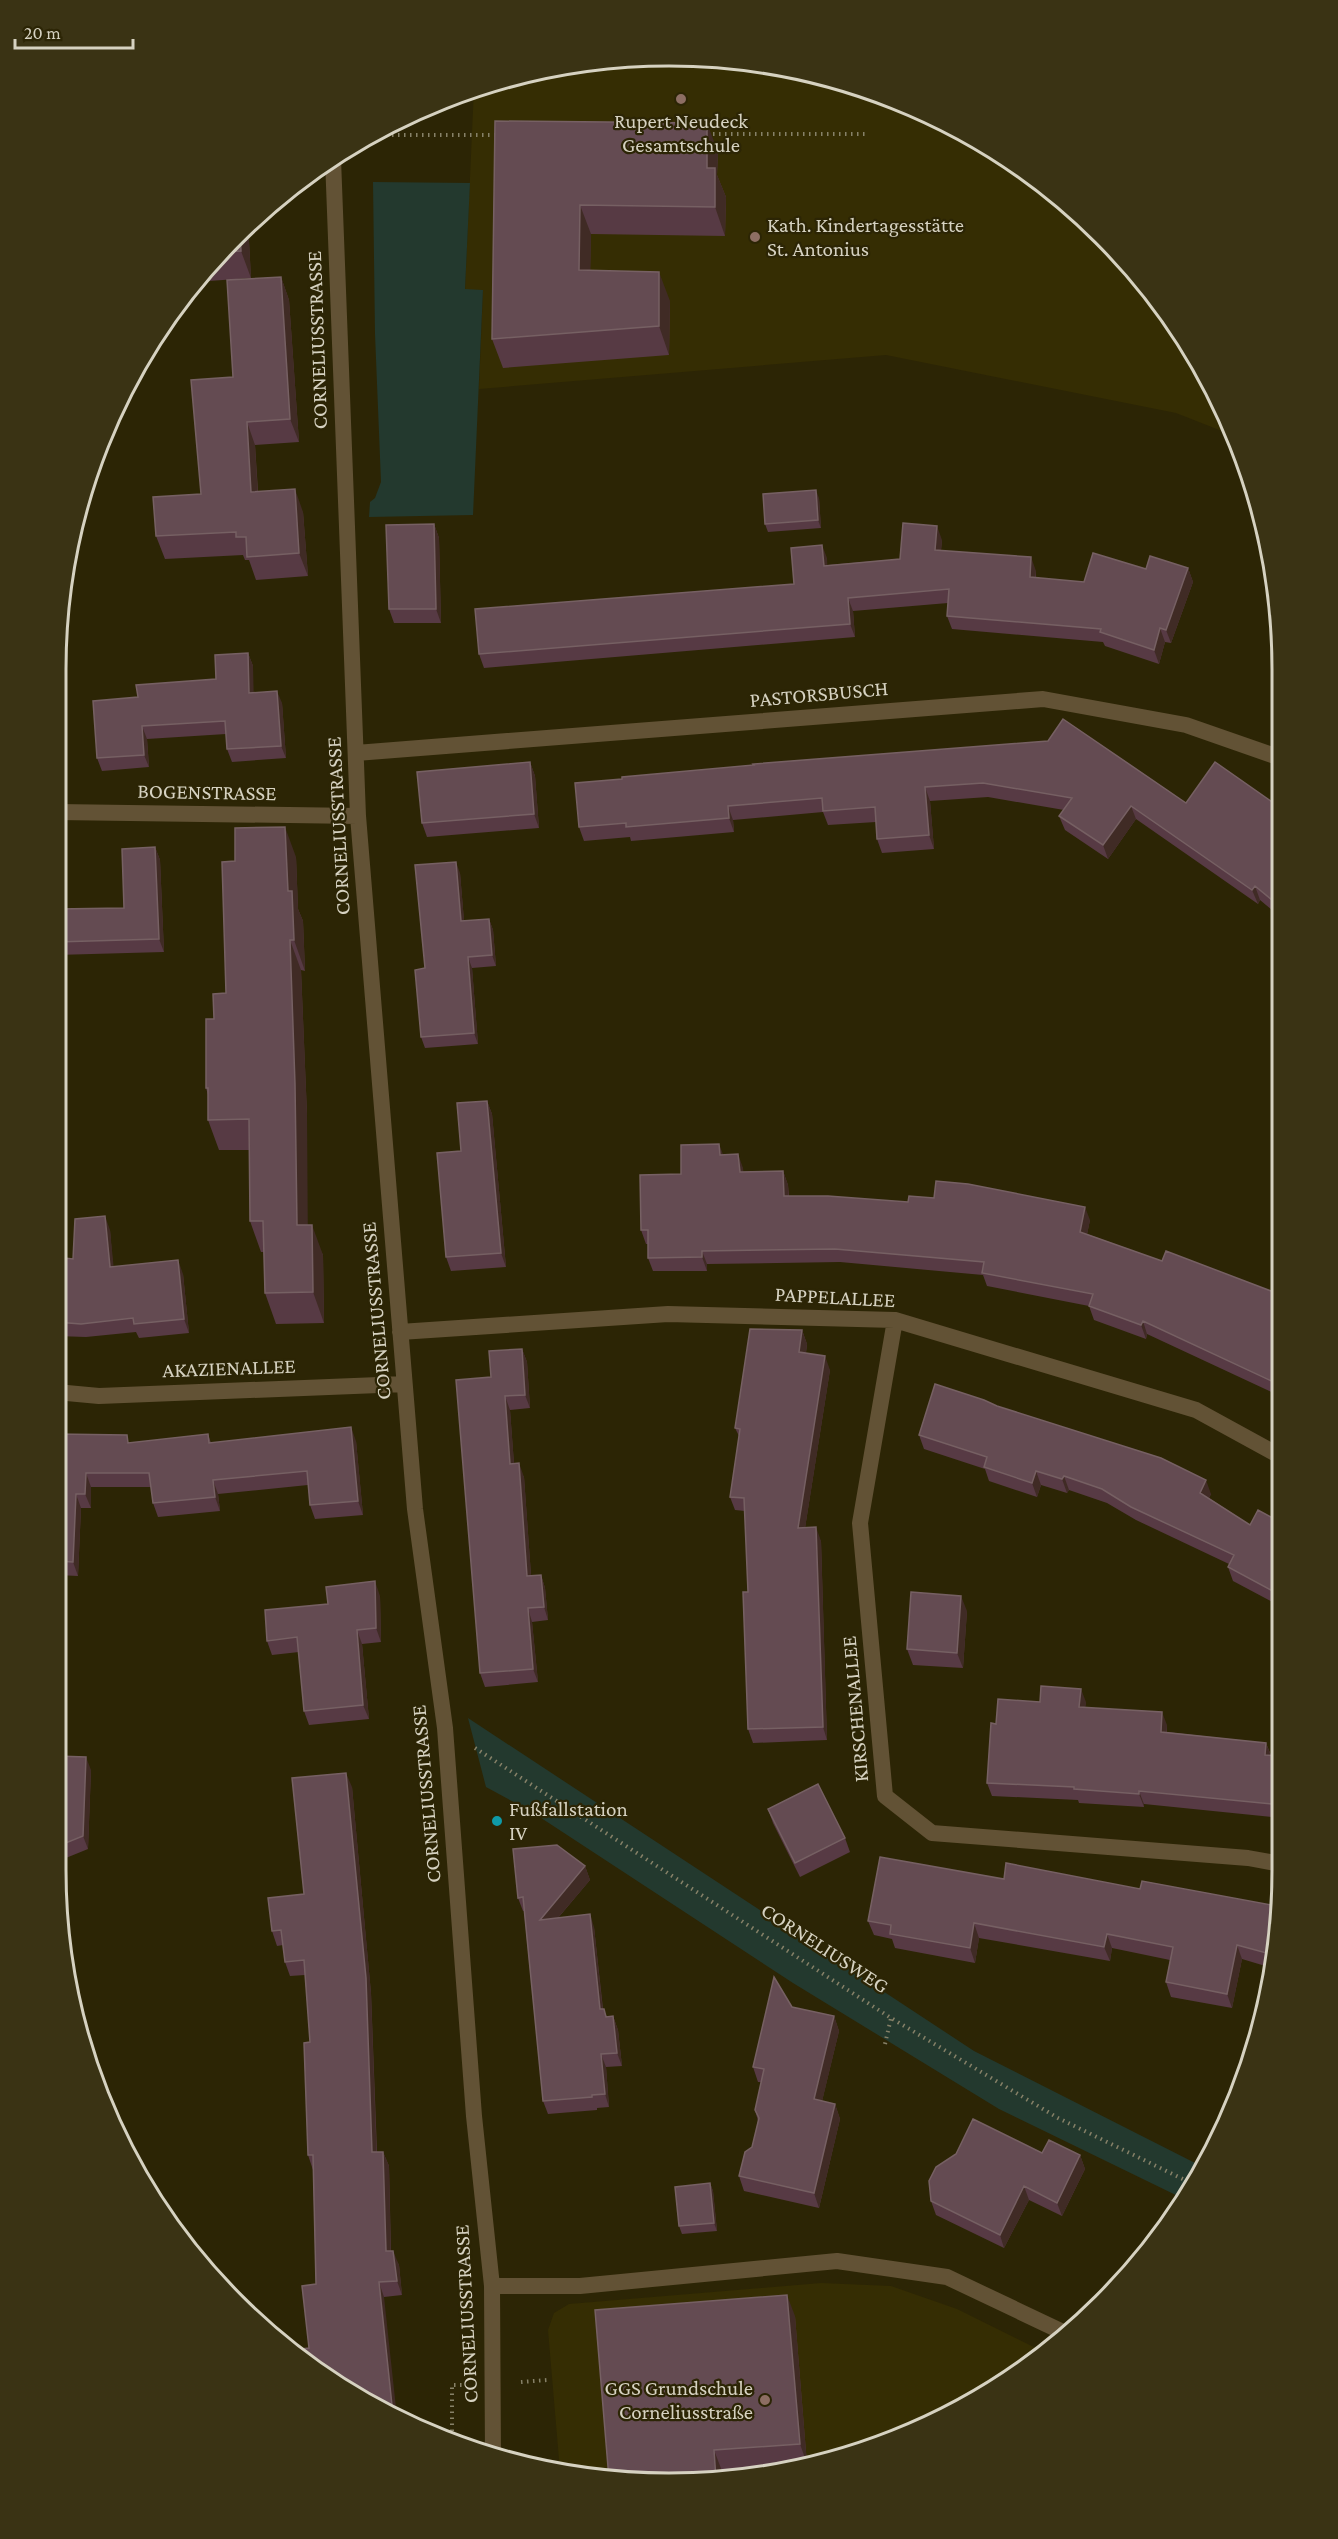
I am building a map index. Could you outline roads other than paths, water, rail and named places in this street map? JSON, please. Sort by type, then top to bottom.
[{"type":"street","name":"CORNELIUSSTRASSE","points":[[333,168],[358,816],[415,1509],[445,1728],[474,2116],[492,2286],[493,2446]]},
{"type":"street","name":"PASTORSBUSCH","points":[[356,753],[1043,699],[1186,724],[1272,755]]},
{"type":"street","name":"BOGENSTRASSE","points":[[66,812],[358,816]]},
{"type":"street","name":"PAPPELALLEE","points":[[400,1332],[668,1314],[895,1320],[1196,1410],[1272,1452]]},
{"type":"street","name":"KIRSCHENALLEE","points":[[895,1320],[860,1522],[885,1796],[932,1833],[1248,1858],[1272,1862]]},
{"type":"street","name":"AKAZIENALLEE","points":[[66,1393],[99,1396],[404,1384]]},
{"type":"street","points":[[492,2286],[580,2286],[837,2261],[947,2277],[1058,2330]]},
{"type":"place","name":"Rupert Neudeck Gesamtschule","points":[[681,99]]},
{"type":"place","name":"Kath. Kindertagesstätte St. Antonius","points":[[755,237]]},
{"type":"place","name":"Fußfallstation IV","points":[[497,1821]]},
{"type":"place","name":"GGS Grundschule Corneliusstraße","points":[[765,2400]]}]
